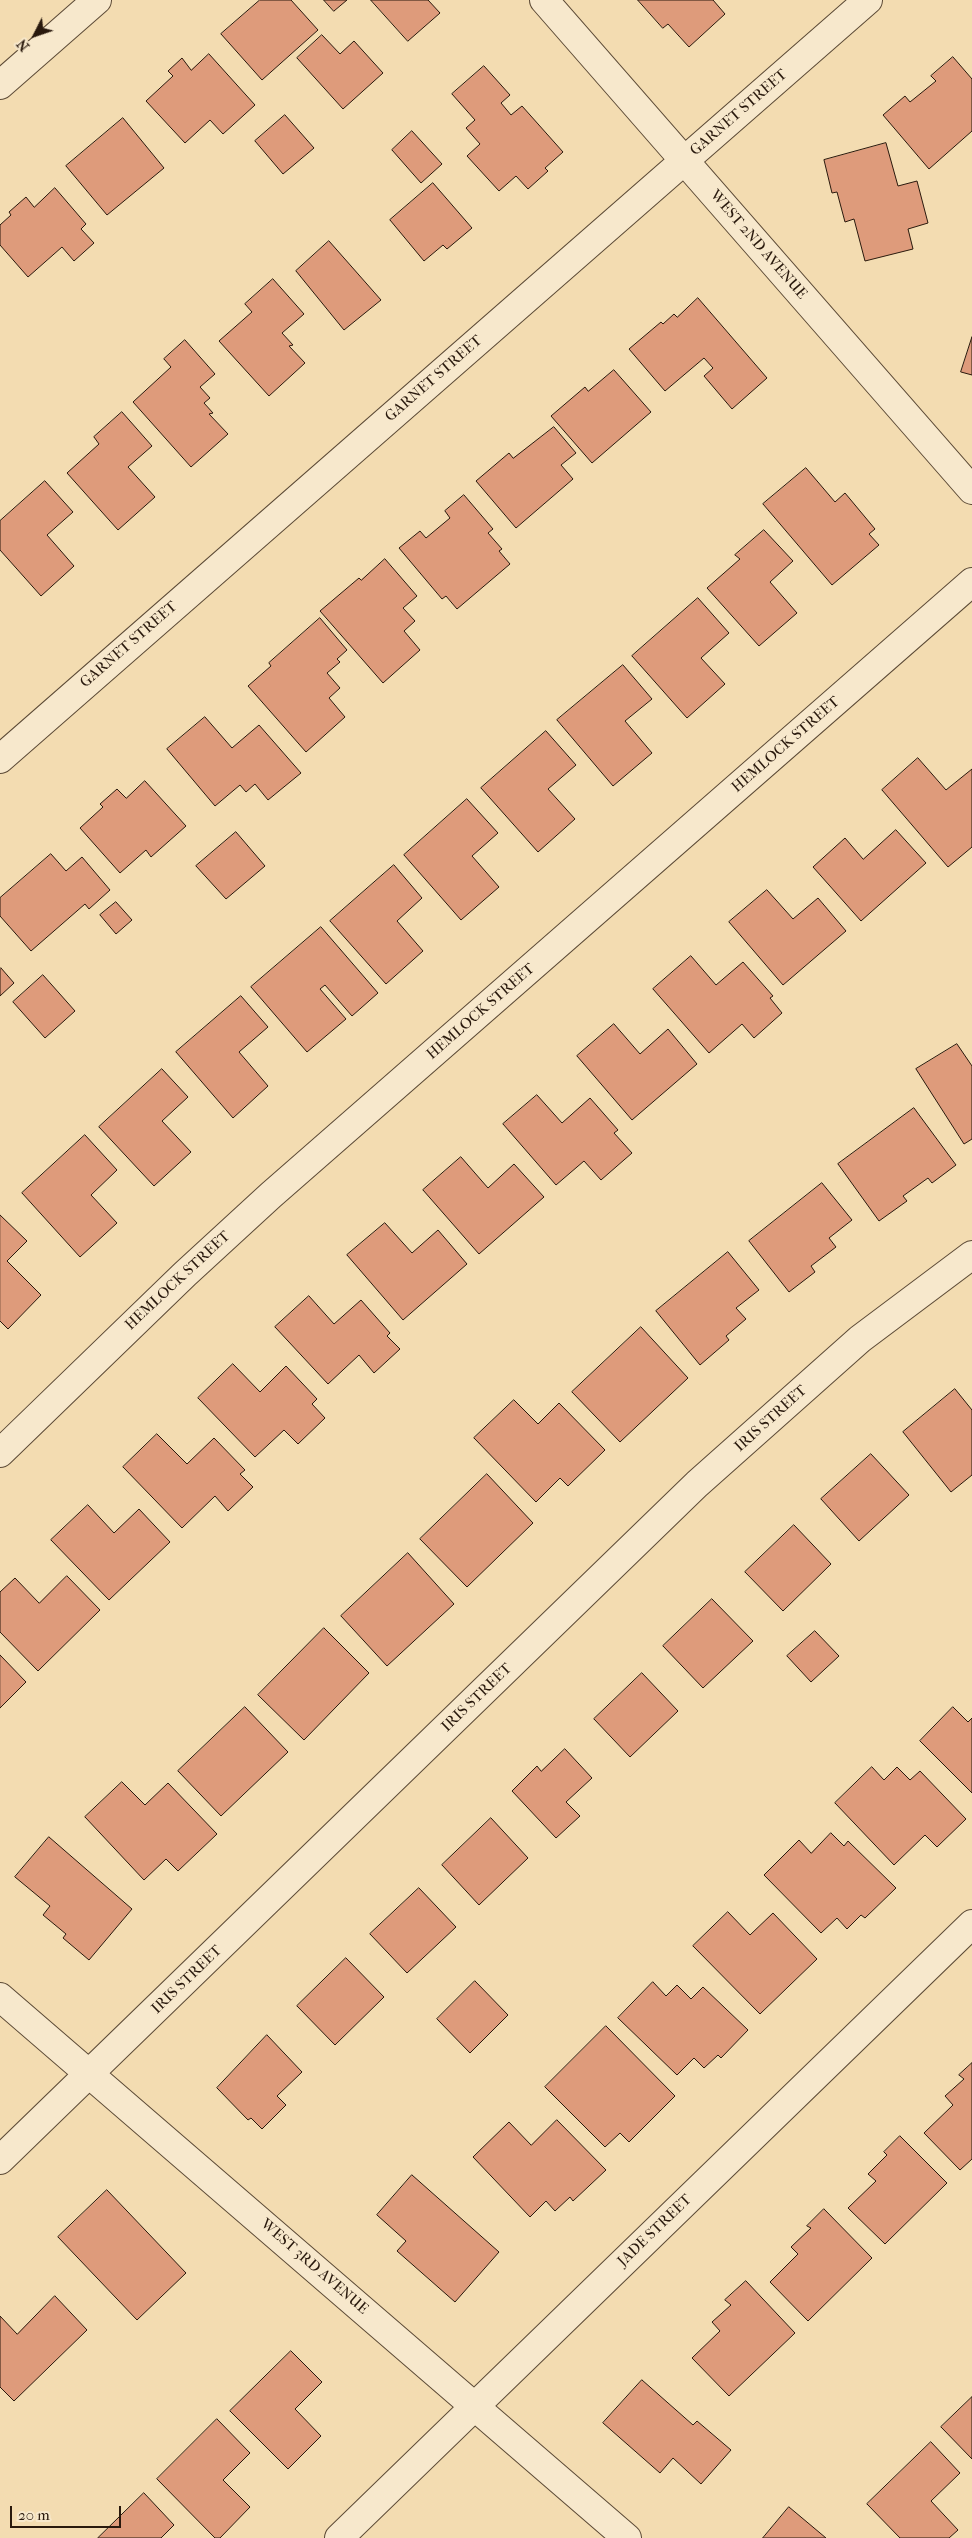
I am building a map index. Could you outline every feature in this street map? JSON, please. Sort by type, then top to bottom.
[{"type":"street","points":[[0,85],[97,0]]},
{"type":"street","name":"WEST 2ND AVENUE","points":[[544,0],[972,490]]},
{"type":"street","name":"GARNET STREET","points":[[0,758],[868,0]]},
{"type":"street","name":"HEMLOCK STREET","points":[[0,1453],[178,1281],[272,1195],[972,582]]},
{"type":"street","name":"IRIS STREET","points":[[0,2160],[697,1484],[860,1339],[972,1255]]},
{"type":"street","name":"JADE STREET","points":[[338,2538],[972,1924]]},
{"type":"street","name":"WEST 3RD AVENUE","points":[[0,1997],[627,2538]]},
{"type":"building","points":[[260,0],[291,0],[318,30],[262,80],[221,34]]},
{"type":"building","points":[[324,0],[347,0],[334,11]]},
{"type":"building","points":[[371,0],[428,0],[440,13],[408,41]]},
{"type":"building","points":[[638,0],[713,0],[725,14],[689,47],[668,24],[663,28]]},
{"type":"building","points":[[322,35],[340,54],[354,41],[383,73],[343,109],[297,58]]},
{"type":"building","points":[[209,54],[255,105],[223,134],[210,120],[185,143],[146,101],[173,76],[168,71],[182,58],[191,70]]},
{"type":"building","points":[[953,57],[972,79],[972,131],[929,169],[883,115],[905,96],[910,102],[936,81],[931,76]]},
{"type":"building","points":[[484,66],[510,95],[501,103],[511,115],[522,106],[563,152],[545,168],[548,171],[528,189],[516,176],[499,191],[467,156],[480,144],[466,128],[475,120],[452,94]]},
{"type":"building","points":[[285,115],[314,148],[283,174],[255,141]]},
{"type":"building","points":[[123,118],[164,168],[107,215],[66,166]]},
{"type":"building","points":[[412,131],[442,164],[421,183],[392,150]]},
{"type":"building","points":[[886,143],[898,186],[917,181],[928,223],[908,229],[913,249],[865,261],[854,219],[845,222],[837,192],[832,193],[824,160]]},
{"type":"building","points":[[433,183],[472,228],[447,249],[443,245],[424,261],[390,220]]},
{"type":"building","points":[[55,188],[86,224],[81,229],[94,243],[74,261],[62,247],[28,277],[0,245],[0,225],[11,215],[9,212],[26,197],[34,207]]},
{"type":"building","points":[[329,241],[381,300],[344,330],[296,271]]},
{"type":"building","points":[[273,279],[304,314],[282,333],[293,345],[289,346],[305,363],[269,396],[219,341],[252,312],[245,304]]},
{"type":"building","points":[[698,298],[767,378],[732,409],[704,376],[713,368],[704,358],[665,391],[629,349],[661,322],[663,324],[674,314],[677,317]]},
{"type":"building","points":[[972,337],[972,375],[961,372]]},
{"type":"building","points":[[185,340],[215,374],[200,387],[210,398],[204,403],[213,413],[209,414],[228,434],[191,467],[133,402],[171,367],[164,359]]},
{"type":"building","points":[[614,370],[651,412],[592,463],[551,416],[585,387],[588,391]]},
{"type":"building","points":[[122,412],[152,446],[128,467],[155,497],[118,530],[67,473],[99,444],[94,437]]},
{"type":"building","points":[[554,427],[576,453],[561,465],[573,479],[516,528],[476,481],[509,453],[513,458]]},
{"type":"building","points":[[806,468],[835,502],[845,493],[875,529],[869,534],[879,545],[832,585],[763,504]]},
{"type":"building","points":[[45,481],[73,512],[47,535],[74,566],[41,596],[0,550],[0,521]]},
{"type":"building","points":[[464,495],[493,529],[488,533],[502,549],[499,551],[510,564],[457,609],[446,596],[442,599],[399,548],[420,531],[426,538],[450,518],[445,511]]},
{"type":"building","points":[[764,530],[793,561],[770,582],[797,613],[759,646],[707,588],[740,559],[735,555]]},
{"type":"building","points":[[385,559],[417,596],[403,608],[415,621],[404,631],[420,650],[383,683],[320,611]]},
{"type":"building","points":[[698,598],[729,633],[701,658],[725,684],[687,718],[632,656]]},
{"type":"building","points":[[320,618],[347,650],[337,659],[340,662],[327,673],[340,688],[329,698],[345,717],[306,752],[248,686],[271,666],[269,663]]},
{"type":"building","points":[[623,665],[652,699],[625,721],[652,753],[613,786],[557,720]]},
{"type":"building","points":[[205,717],[232,748],[259,725],[301,773],[268,800],[255,784],[246,792],[240,785],[215,806],[167,749]]},
{"type":"building","points":[[546,731],[576,765],[548,789],[575,819],[538,852],[481,788]]},
{"type":"building","points":[[918,758],[946,790],[972,769],[972,847],[948,867],[882,790]]},
{"type":"building","points":[[145,781],[186,826],[151,857],[146,850],[120,873],[80,828],[103,807],[100,804],[117,789],[126,798]]},
{"type":"building","points":[[467,799],[498,833],[472,856],[499,887],[461,920],[404,855]]},
{"type":"building","points":[[896,830],[926,863],[861,921],[813,867],[845,838],[863,859]]},
{"type":"building","points":[[236,832],[265,866],[226,899],[196,866]]},
{"type":"building","points":[[51,854],[66,871],[82,857],[110,890],[89,909],[85,904],[31,951],[0,916],[0,898]]},
{"type":"building","points":[[394,865],[422,898],[397,921],[423,951],[386,984],[330,921]]},
{"type":"building","points":[[767,890],[793,919],[818,898],[846,931],[783,985],[729,922]]},
{"type":"building","points":[[116,902],[132,920],[116,934],[100,915]]},
{"type":"building","points":[[321,927],[378,993],[352,1016],[325,985],[320,989],[346,1019],[307,1052],[251,987]]},
{"type":"building","points":[[691,956],[716,985],[743,962],[773,996],[770,998],[782,1013],[754,1038],[742,1024],[709,1053],[653,989]]},
{"type":"building","points":[[0,969],[14,983],[0,996]]},
{"type":"building","points":[[43,975],[75,1011],[45,1038],[13,1002]]},
{"type":"building","points":[[241,996],[268,1027],[239,1052],[268,1086],[233,1118],[176,1052]]},
{"type":"building","points":[[614,1024],[640,1054],[668,1029],[697,1064],[632,1120],[577,1056]]},
{"type":"building","points":[[957,1044],[972,1066],[972,1139],[964,1144],[916,1069]]},
{"type":"building","points":[[162,1069],[188,1097],[162,1121],[191,1152],[154,1186],[99,1127]]},
{"type":"building","points":[[537,1095],[562,1123],[590,1098],[618,1130],[614,1133],[632,1153],[601,1180],[584,1161],[556,1185],[503,1124]]},
{"type":"building","points":[[914,1108],[956,1165],[932,1183],[928,1178],[903,1196],[907,1201],[879,1221],[838,1164]]},
{"type":"building","points":[[85,1135],[117,1170],[91,1195],[117,1223],[80,1257],[22,1193]]},
{"type":"building","points":[[461,1157],[488,1188],[514,1164],[544,1197],[479,1254],[423,1190]]},
{"type":"building","points":[[822,1183],[852,1220],[829,1238],[836,1247],[811,1266],[815,1272],[789,1292],[749,1241]]},
{"type":"building","points":[[0,1215],[27,1241],[7,1261],[41,1295],[8,1329],[0,1321]]},
{"type":"building","points":[[385,1223],[412,1253],[438,1230],[467,1264],[403,1320],[347,1255]]},
{"type":"building","points":[[728,1252],[759,1290],[736,1308],[746,1319],[726,1336],[729,1340],[700,1365],[656,1311]]},
{"type":"building","points":[[309,1296],[334,1324],[361,1300],[390,1333],[387,1336],[400,1349],[374,1373],[359,1355],[328,1384],[275,1327]]},
{"type":"building","points":[[641,1327],[688,1378],[620,1442],[572,1392]]},
{"type":"building","points":[[233,1364],[260,1392],[286,1366],[317,1399],[312,1404],[325,1418],[298,1444],[284,1430],[255,1457],[198,1398]]},
{"type":"building","points":[[955,1389],[972,1410],[972,1475],[951,1492],[903,1432]]},
{"type":"building","points":[[514,1400],[538,1424],[559,1403],[605,1450],[568,1486],[560,1478],[536,1502],[474,1438]]},
{"type":"building","points":[[157,1434],[187,1464],[214,1438],[245,1470],[240,1474],[253,1487],[228,1511],[215,1496],[182,1528],[123,1467]]},
{"type":"building","points":[[871,1454],[909,1495],[859,1541],[821,1499]]},
{"type":"building","points":[[487,1474],[533,1523],[467,1587],[420,1539]]},
{"type":"building","points":[[88,1505],[114,1533],[139,1509],[170,1542],[109,1600],[51,1540]]},
{"type":"building","points":[[794,1525],[831,1564],[783,1611],[745,1572]]},
{"type":"building","points":[[408,1553],[454,1604],[387,1666],[341,1616]]},
{"type":"building","points":[[67,1576],[100,1610],[38,1671],[0,1632],[0,1592],[15,1578],[39,1603]]},
{"type":"building","points":[[712,1599],[753,1641],[703,1688],[663,1646]]},
{"type":"building","points":[[324,1628],[369,1673],[304,1740],[258,1695]]},
{"type":"building","points":[[815,1631],[839,1656],[811,1682],[787,1656]]},
{"type":"building","points":[[0,1655],[26,1682],[0,1708]]},
{"type":"building","points":[[642,1673],[678,1711],[630,1757],[594,1719]]},
{"type":"building","points":[[245,1707],[288,1752],[221,1816],[178,1771]]},
{"type":"building","points":[[953,1707],[968,1722],[972,1718],[972,1793],[920,1741]]},
{"type":"building","points":[[565,1749],[592,1778],[566,1802],[580,1816],[556,1838],[512,1791],[537,1766],[541,1771]]},
{"type":"building","points":[[872,1767],[884,1780],[897,1767],[910,1780],[920,1771],[966,1819],[937,1847],[925,1835],[894,1865],[835,1803]]},
{"type":"building","points":[[122,1782],[145,1805],[168,1783],[217,1834],[178,1871],[166,1859],[144,1880],[85,1817]]},
{"type":"building","points":[[491,1818],[528,1858],[479,1905],[442,1865]]},
{"type":"building","points":[[831,1833],[844,1846],[848,1841],[896,1888],[865,1918],[861,1915],[847,1929],[837,1918],[821,1933],[764,1875],[799,1840],[811,1853]]},
{"type":"building","points":[[49,1837],[132,1909],[89,1960],[63,1938],[66,1934],[43,1915],[50,1906],[15,1877]]},
{"type":"building","points":[[419,1888],[456,1927],[407,1973],[370,1934]]},
{"type":"building","points":[[728,1912],[750,1935],[773,1913],[817,1959],[760,2014],[693,1946]]},
{"type":"building","points":[[346,1958],[384,1997],[335,2045],[297,2006]]},
{"type":"building","points":[[475,1981],[508,2015],[470,2053],[437,2019]]},
{"type":"building","points":[[653,1982],[666,1996],[677,1985],[691,1999],[703,1987],[748,2030],[721,2058],[718,2055],[704,2068],[694,2058],[677,2075],[618,2018]]},
{"type":"building","points":[[606,2026],[675,2096],[629,2142],[620,2133],[605,2147],[545,2087]]},
{"type":"building","points":[[267,2035],[302,2072],[277,2096],[286,2105],[262,2129],[251,2118],[248,2120],[217,2088]]},
{"type":"building","points":[[972,2063],[972,2159],[960,2170],[924,2133],[953,2105],[945,2096],[964,2079],[959,2075]]},
{"type":"building","points":[[557,2120],[606,2170],[573,2201],[570,2197],[555,2211],[546,2201],[530,2217],[473,2157],[509,2122],[531,2145]]},
{"type":"building","points":[[900,2136],[947,2183],[885,2244],[848,2208],[876,2181],[868,2174],[887,2155],[884,2152]]},
{"type":"building","points":[[412,2175],[499,2252],[455,2302],[397,2251],[406,2241],[377,2215]]},
{"type":"building","points":[[107,2190],[186,2273],[137,2320],[58,2237]]},
{"type":"building","points":[[824,2209],[872,2258],[808,2321],[770,2282],[798,2254],[791,2247],[811,2228],[807,2226]]},
{"type":"building","points":[[746,2281],[795,2333],[729,2396],[692,2358],[720,2331],[712,2322],[731,2305],[725,2300]]},
{"type":"building","points":[[55,2296],[87,2330],[14,2401],[0,2387],[0,2316],[17,2334]]},
{"type":"building","points":[[291,2351],[322,2382],[295,2409],[321,2436],[288,2469],[230,2411]]},
{"type":"building","points":[[642,2380],[693,2425],[697,2421],[731,2450],[701,2484],[673,2458],[660,2473],[603,2423]]},
{"type":"building","points":[[972,2397],[972,2459],[941,2427]]},
{"type":"building","points":[[217,2419],[250,2453],[223,2480],[250,2507],[220,2538],[215,2538],[157,2479]]},
{"type":"building","points":[[931,2442],[960,2473],[931,2501],[958,2530],[949,2538],[900,2538],[867,2504]]},
{"type":"building","points":[[144,2493],[174,2525],[161,2538],[98,2538]]},
{"type":"building","points":[[789,2507],[826,2538],[763,2538]]}]
